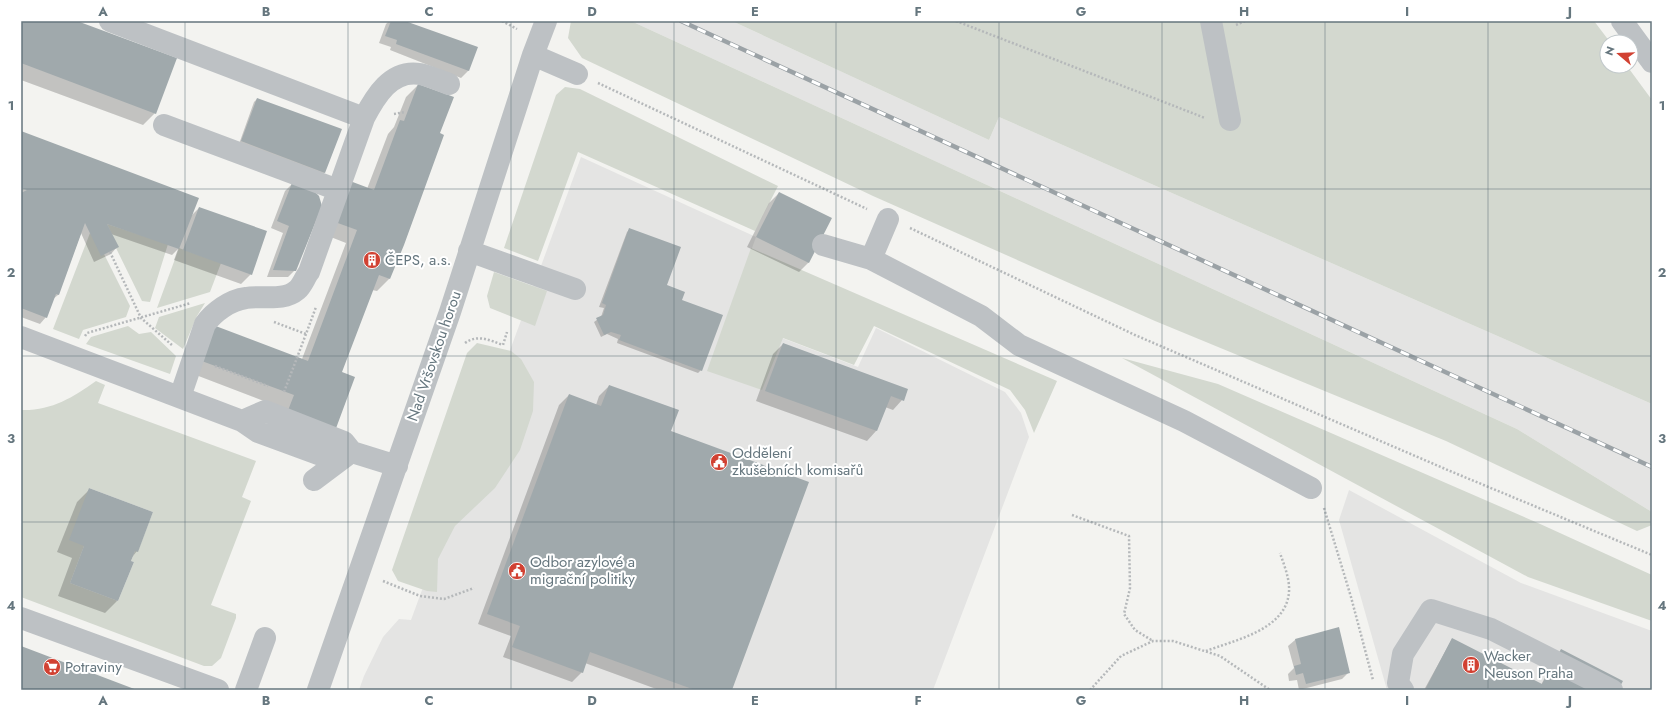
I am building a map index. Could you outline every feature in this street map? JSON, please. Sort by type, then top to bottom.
[{"type":"street","points":[[110,21],[364,118]]},
{"type":"street","points":[[1211,21],[1230,120]]},
{"type":"street","points":[[1622,21],[1652,62]]},
{"type":"street","points":[[540,38],[577,74]]},
{"type":"street","name":"Nad Vršovskou horou","points":[[318,690],[450,312],[540,38]]},
{"type":"street","points":[[180,397],[205,324],[212,315],[227,305],[244,298],[284,297],[298,290],[309,272],[364,118],[375,98],[389,81],[410,74],[420,74],[449,84]]},
{"type":"street","points":[[164,125],[338,190]]},
{"type":"street","points":[[871,259],[888,219]]},
{"type":"street","points":[[823,245],[871,259],[981,316],[1019,345],[1184,421],[1311,488]]},
{"type":"street","points":[[469,251],[575,289]]},
{"type":"street","points":[[21,337],[242,421],[258,432],[344,457],[374,458],[397,466]]},
{"type":"street","points":[[314,480],[344,457]]},
{"type":"street","points":[[1403,690],[1398,683],[1403,654],[1431,610],[1491,629],[1612,690]]},
{"type":"street","points":[[21,618],[218,690]]},
{"type":"street","points":[[246,690],[265,638]]},
{"type":"path","points":[[956,21],[1231,128],[1230,120]]},
{"type":"path","points":[[577,74],[1135,335],[1442,467],[1652,555]]},
{"type":"path","points":[[110,252],[141,318],[176,348],[193,358],[270,387]]},
{"type":"path","points":[[84,337],[87,333],[208,297],[227,305]]},
{"type":"path","points":[[278,390],[285,392],[306,334]]},
{"type":"path","points":[[1311,488],[1319,492],[1351,597],[1374,682]]},
{"type":"path","points":[[1072,515],[1129,536],[1130,588],[1124,614],[1135,630],[1153,641]]},
{"type":"path","points":[[1206,651],[1268,626],[1282,612],[1289,592],[1287,573],[1280,553]]},
{"type":"path","points":[[383,581],[420,596],[444,599],[474,588]]},
{"type":"path","points":[[1090,690],[1121,656],[1153,641],[1173,641],[1220,656],[1270,690]]},
{"type":"shaded area","points":[[571,21],[631,21],[1517,429],[1652,512],[1652,525],[1637,531],[1446,441],[1155,321],[873,196],[582,58],[568,38]]},
{"type":"shaded area","points":[[631,21],[732,21],[989,140],[999,117],[1652,404],[1652,512],[1517,429]]},
{"type":"shaded area","points":[[732,21],[1594,21],[1604,34],[1599,34],[1599,74],[1633,74],[1652,100],[1652,404],[999,117],[989,140]]},
{"type":"shaded area","points":[[565,87],[580,89],[778,186],[755,231],[578,152],[538,261],[504,248],[556,95]]},
{"type":"shaded area","points":[[581,157],[756,237],[708,371],[782,338],[858,367],[876,328],[1005,392],[1021,413],[1029,437],[933,690],[359,690],[364,676],[383,637],[399,619],[411,620]]},
{"type":"shaded area","points":[[107,224],[168,244],[150,302],[142,301],[116,248],[118,247]]},
{"type":"shaded area","points":[[90,233],[104,254],[130,306],[126,317],[83,330],[79,339],[53,329]]},
{"type":"shaded area","points":[[179,248],[221,263],[210,292],[157,308]]},
{"type":"shaded area","points":[[751,248],[1057,381],[1034,433],[1025,410],[1010,390],[874,326],[854,365],[783,338],[762,390],[707,371]]},
{"type":"shaded area","points":[[494,272],[547,291],[535,326],[490,308],[487,296]]},
{"type":"shaded area","points":[[205,303],[197,316],[183,349],[155,328],[159,317]]},
{"type":"shaded area","points":[[128,326],[139,334],[151,332],[176,356],[170,374],[86,344],[91,337]]},
{"type":"shaded area","points":[[477,343],[511,351],[521,359],[534,382],[533,411],[520,450],[495,488],[455,526],[438,559],[437,592],[427,591],[398,581],[392,570],[467,353]]},
{"type":"shaded area","points":[[1122,358],[1218,384],[1538,523],[1652,575],[1652,621],[1528,577]]},
{"type":"shaded area","points":[[96,381],[105,385],[98,403],[256,461],[242,497],[251,501],[211,605],[236,614],[236,618],[221,658],[212,666],[204,666],[21,597],[21,410],[32,410],[52,406],[70,398]],"holes":[[[89,488],[153,512],[138,551],[135,551],[131,561],[134,562],[118,601],[70,583],[84,546]]]},
{"type":"shaded area","points":[[1349,490],[1521,583],[1652,631],[1652,690],[1387,690],[1339,520]]},
{"type":"building","points":[[21,21],[77,21],[177,58],[156,114],[21,63]]},
{"type":"building","points":[[391,21],[405,21],[478,47],[469,71],[396,44],[397,40],[385,36]]},
{"type":"building","name":"ČEPS, a.s.","points":[[418,84],[454,97],[440,133],[444,135],[404,245],[390,279],[379,275],[342,372],[355,377],[335,431],[287,413],[294,395],[199,360],[213,325],[308,361],[357,230],[335,222],[350,181],[374,190],[400,120],[404,121]]},
{"type":"building","points":[[257,98],[342,129],[325,173],[241,141]]},
{"type":"building","points":[[21,131],[199,198],[179,249],[107,224],[119,247],[101,256],[85,223],[59,295],[56,294],[47,318],[21,308],[21,193],[27,190],[21,188]]},
{"type":"building","points":[[292,183],[315,192],[319,196],[322,206],[296,271],[273,270],[289,226],[277,221]]},
{"type":"building","points":[[779,192],[832,218],[809,263],[756,237]]},
{"type":"building","points":[[199,207],[267,231],[252,275],[183,250]]},
{"type":"building","points":[[629,228],[681,247],[667,285],[685,292],[682,300],[723,315],[702,371],[619,340],[621,335],[611,332],[604,335],[596,318],[603,315],[606,305],[602,303]]},
{"type":"building","points":[[783,343],[908,389],[904,401],[891,396],[877,431],[765,391]]},
{"type":"building","points":[[609,385],[679,410],[671,431],[809,482],[732,690],[695,690],[590,652],[583,673],[512,647],[520,626],[487,614],[569,394],[601,406]]},
{"type":"building","points":[[89,488],[153,512],[138,552],[135,551],[131,561],[134,562],[118,601],[70,583],[84,546],[69,540]]},
{"type":"building","points":[[1339,627],[1350,673],[1306,684],[1303,673],[1296,675],[1294,666],[1301,664],[1295,639]]},
{"type":"building","name":"Wacker Neuson Praha","points":[[1452,638],[1542,684],[1561,649],[1623,681],[1618,690],[1431,690],[1426,688]]},
{"type":"building","points":[[21,646],[137,690],[21,690]]},
{"type":"railway","points":[[681,21],[1652,467]]},
{"type":"place","name":"ČEPS, a.s.","points":[[372,260]]},
{"type":"place","name":"Oddělení zkušebních komisařů","points":[[719,462]]},
{"type":"place","name":"Odbor azylové a migrační politiky","points":[[517,571]]},
{"type":"place","name":"Wacker Neuson Praha","points":[[1471,665]]},
{"type":"place","name":"Potraviny","points":[[52,667]]}]
